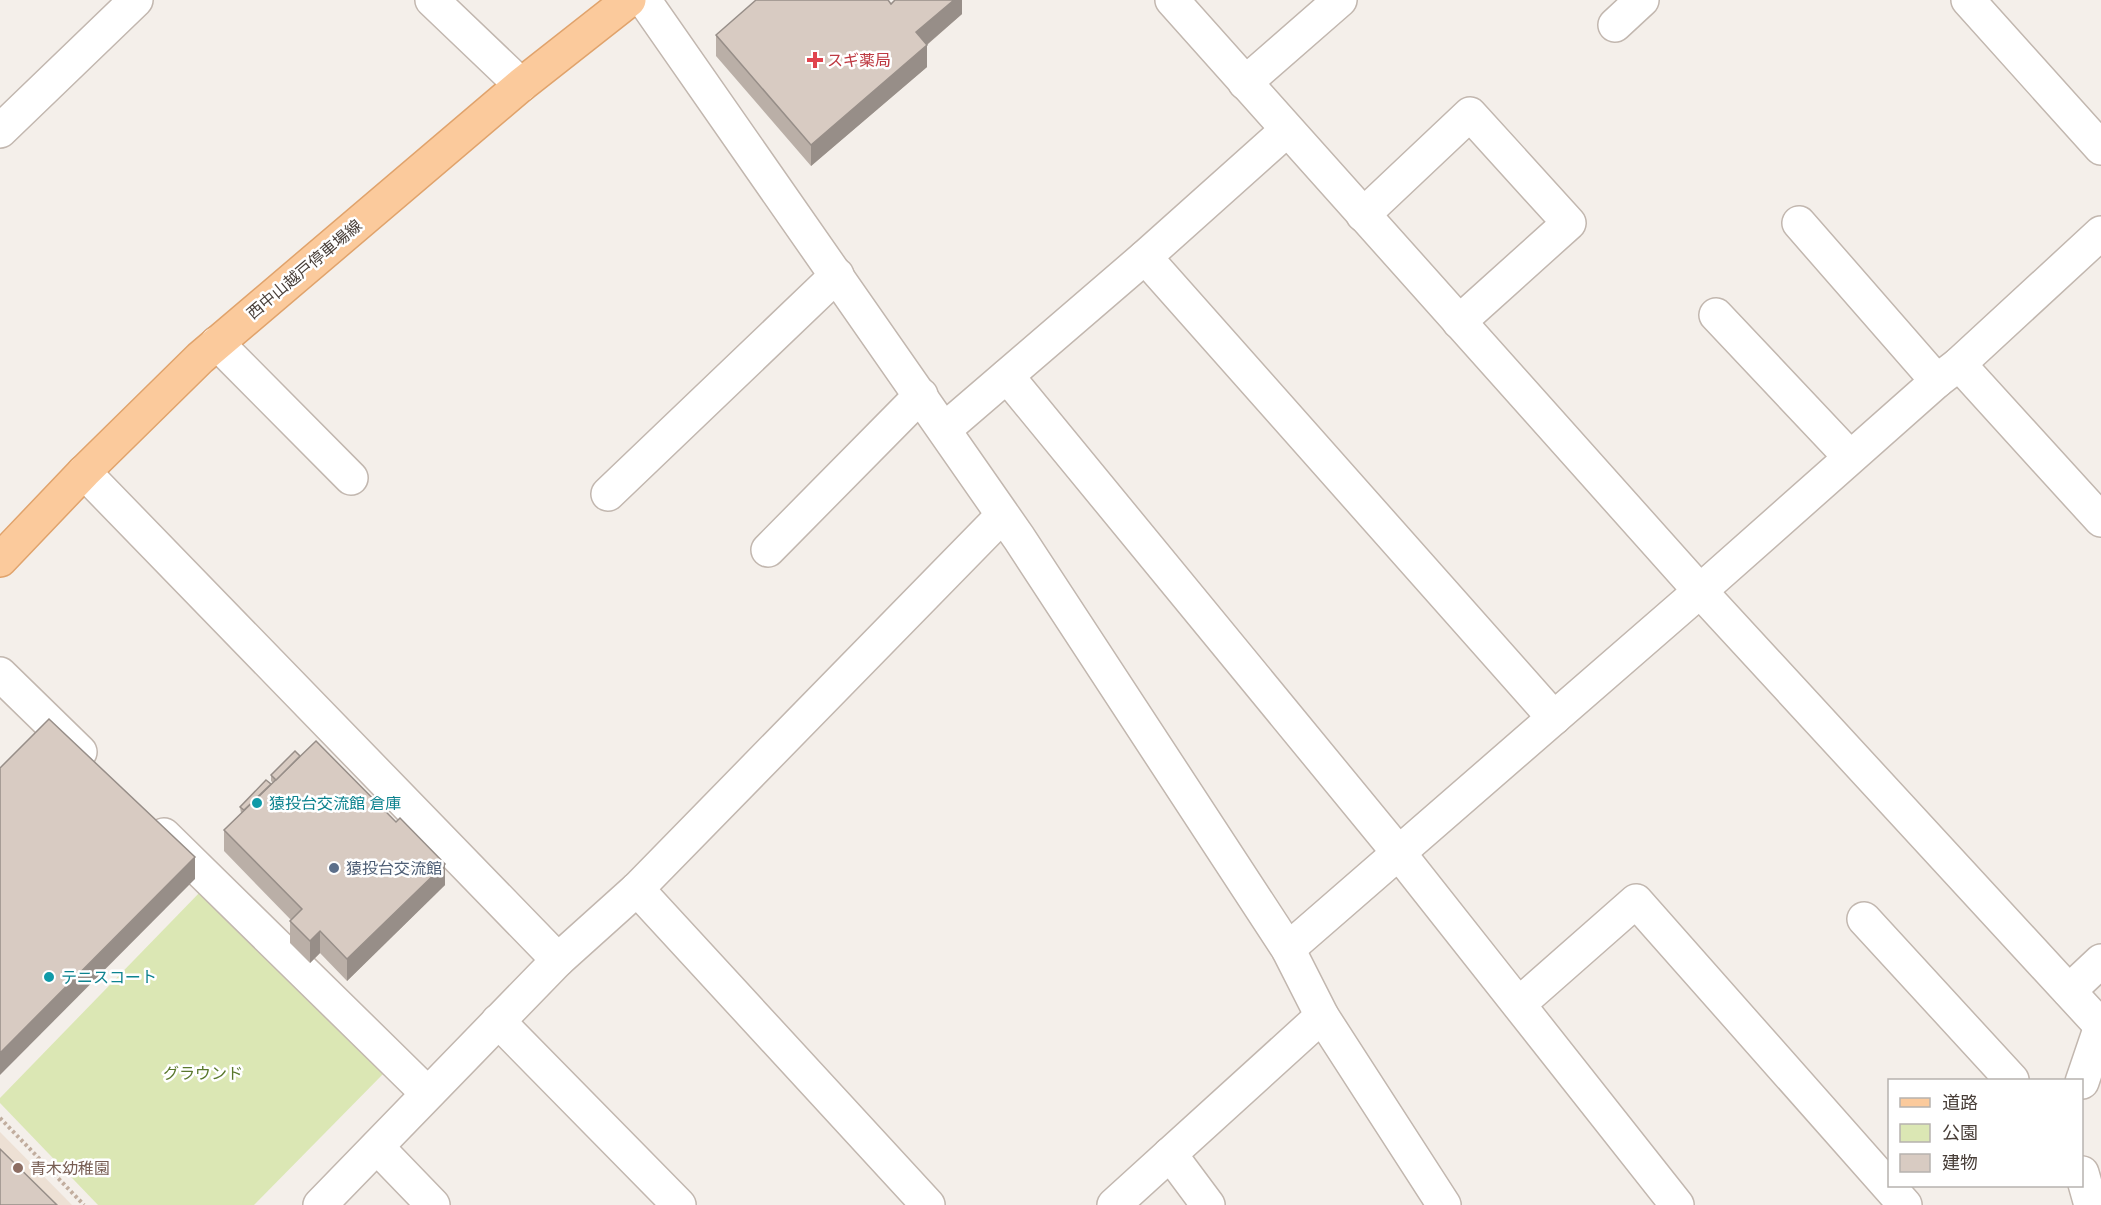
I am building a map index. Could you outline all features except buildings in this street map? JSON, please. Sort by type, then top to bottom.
[{"type":"main road","name":"西中山越戸停車場線","points":[[0,560],[84,472],[218,343],[521,85],[629,0]]},
{"type":"street","points":[[0,131],[136,0]]},
{"type":"street","points":[[432,0],[521,85]]},
{"type":"street","points":[[644,0],[945,429],[1018,538],[1288,949],[1322,1016],[1444,1205]]},
{"type":"street","points":[[1172,0],[1700,591],[2101,1026],[2083,1079]]},
{"type":"street","points":[[1245,83],[1340,0]]},
{"type":"street","points":[[1615,25],[1642,0]]},
{"type":"street","points":[[1968,0],[2101,148]]},
{"type":"street","points":[[1363,215],[1470,114],[1569,223],[1459,322]]},
{"type":"street","points":[[945,429],[1145,257],[1287,130]]},
{"type":"street","points":[[1799,222],[1948,372],[2101,520]]},
{"type":"street","points":[[1288,949],[1700,591],[2101,233]]},
{"type":"street","points":[[1145,257],[1554,718]]},
{"type":"street","points":[[608,494],[837,275]]},
{"type":"street","points":[[1716,315],[1850,457]]},
{"type":"street","points":[[218,343],[351,478]]},
{"type":"street","points":[[1007,376],[1398,852],[1677,1205]]},
{"type":"street","points":[[768,550],[921,395]]},
{"type":"street","points":[[84,472],[558,960]]},
{"type":"street","points":[[320,1205],[558,960],[637,889],[1002,516]]},
{"type":"street","points":[[0,674],[102,774]]},
{"type":"street","points":[[145,816],[427,1093]]},
{"type":"street","points":[[637,889],[928,1205]]},
{"type":"street","points":[[1519,1004],[1636,901],[1888,1186]]},
{"type":"street","points":[[1864,919],[2011,1079]]},
{"type":"street","points":[[2069,991],[2101,961]]},
{"type":"street","points":[[1114,1205],[1322,1016]]},
{"type":"street","points":[[498,1021],[679,1205]]},
{"type":"street","points":[[376,1147],[433,1205]]},
{"type":"street","points":[[1170,1154],[1208,1205]]},
{"type":"street","points":[[2083,1177],[2091,1205]]},
{"type":"street","points":[[1889,1187],[1905,1205]]},
{"type":"path","points":[[0,1118],[84,1205]]},
{"type":"shaded area","name":"青木幼稚園","points":[[0,1132],[72,1205],[0,1205]]},
{"type":"green space","name":"グラウンド","points":[[202,890],[387,1070],[254,1205],[98,1205],[0,1103],[0,1098]]},
{"type":"place","name":"スギ薬局","points":[[815,60]]},
{"type":"place","name":"猿投台交流館 倉庫","points":[[257,803]]},
{"type":"place","name":"猿投台交流館","points":[[334,868]]},
{"type":"place","name":"テニスコート","points":[[49,977]]},
{"type":"place","name":"青木幼稚園","points":[[18,1168]]}]
